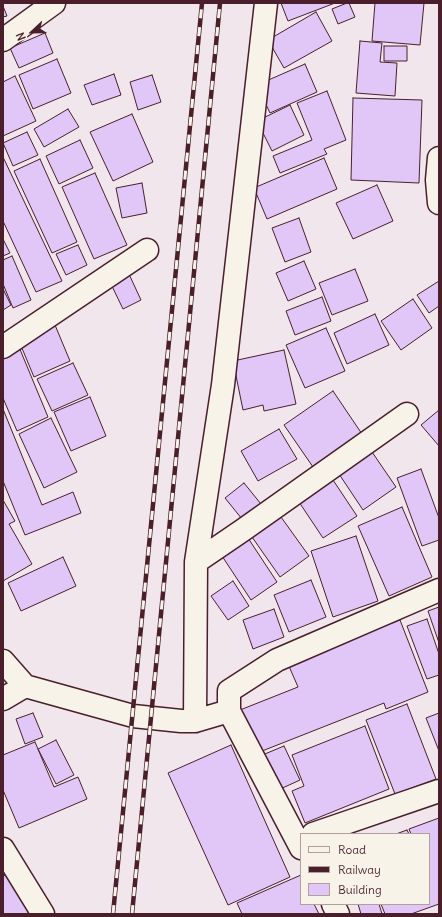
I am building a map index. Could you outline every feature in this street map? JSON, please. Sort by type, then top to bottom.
[{"type":"street","points":[[3,40],[54,3]]},
{"type":"street","points":[[195,721],[196,562],[223,385],[266,3]]},
{"type":"street","points":[[439,158],[437,180],[439,203]]},
{"type":"street","points":[[3,347],[147,250]]},
{"type":"street","points":[[196,562],[407,414]]},
{"type":"street","points":[[300,835],[228,711],[229,691],[277,660],[439,590]]},
{"type":"street","points":[[3,661],[25,686],[132,716],[195,721],[228,711]]},
{"type":"street","points":[[3,699],[25,686]]},
{"type":"street","points":[[322,833],[439,791]]},
{"type":"street","points":[[3,849],[42,914]]},
{"type":"street","points":[[334,905],[338,914]]},
{"type":"building","points":[[281,3],[335,3],[288,21]]},
{"type":"building","points":[[349,3],[355,17],[338,24],[332,9]]},
{"type":"building","points":[[375,3],[424,3],[420,45],[372,41]]},
{"type":"building","points":[[3,6],[7,16],[3,17]]},
{"type":"building","points":[[316,12],[332,41],[284,68],[268,40]]},
{"type":"building","points":[[45,33],[53,53],[19,68],[10,48]]},
{"type":"building","points":[[360,41],[382,43],[380,62],[397,63],[395,96],[356,93]]},
{"type":"building","points":[[384,46],[407,46],[407,61],[384,61]]},
{"type":"building","points":[[57,59],[71,93],[33,109],[19,75]]},
{"type":"building","points":[[305,64],[317,92],[270,113],[257,85]]},
{"type":"building","points":[[114,74],[121,95],[92,105],[84,85]]},
{"type":"building","points":[[152,75],[161,102],[138,110],[130,82]]},
{"type":"building","points":[[15,76],[36,121],[3,136],[3,82]]},
{"type":"building","points":[[327,91],[346,140],[324,149],[327,154],[280,173],[273,156],[312,140],[297,103]]},
{"type":"building","points":[[353,98],[422,100],[419,183],[351,180]]},
{"type":"building","points":[[290,105],[304,135],[272,151],[257,121]]},
{"type":"building","points":[[68,109],[79,127],[44,147],[34,129]]},
{"type":"building","points":[[132,114],[153,162],[113,181],[90,132]]},
{"type":"building","points":[[27,132],[38,155],[13,166],[3,143]]},
{"type":"building","points":[[80,140],[93,168],[59,184],[46,156]]},
{"type":"building","points":[[3,157],[62,281],[36,292],[3,221]]},
{"type":"building","points":[[324,158],[337,189],[267,219],[254,188]]},
{"type":"building","points":[[40,159],[77,242],[52,253],[14,171]]},
{"type":"building","points":[[95,173],[127,245],[94,259],[62,187]]},
{"type":"building","points":[[142,183],[147,213],[122,218],[116,188]]},
{"type":"building","points":[[377,185],[393,221],[353,239],[336,203]]},
{"type":"building","points":[[299,218],[311,252],[285,262],[272,228]]},
{"type":"building","points":[[3,239],[10,253],[3,256]]},
{"type":"building","points":[[78,245],[87,265],[66,275],[56,254]]},
{"type":"building","points":[[12,256],[31,300],[13,308],[3,284],[3,260]]},
{"type":"building","points":[[304,261],[316,289],[288,301],[276,273]]},
{"type":"building","points":[[355,269],[368,301],[332,315],[319,283]]},
{"type":"building","points":[[128,272],[141,300],[123,309],[109,280]]},
{"type":"building","points":[[439,281],[439,306],[429,313],[417,295]]},
{"type":"building","points":[[4,291],[11,305],[3,310],[3,292]]},
{"type":"building","points":[[322,297],[331,321],[295,335],[286,311]]},
{"type":"building","points":[[413,299],[432,328],[401,350],[381,321]]},
{"type":"building","points":[[375,314],[389,345],[347,364],[334,333]]},
{"type":"building","points":[[55,325],[70,361],[34,377],[19,341]]},
{"type":"building","points":[[326,328],[345,371],[305,388],[286,345]]},
{"type":"building","points":[[19,347],[48,417],[17,431],[3,398],[3,354]]},
{"type":"building","points":[[284,350],[296,404],[264,411],[263,405],[243,410],[233,361]]},
{"type":"building","points":[[73,363],[88,395],[52,411],[37,379]]},
{"type":"building","points":[[333,391],[362,434],[313,467],[284,425]]},
{"type":"building","points":[[90,397],[106,436],[71,451],[54,412]]},
{"type":"building","points":[[3,409],[42,505],[73,492],[81,513],[25,535],[3,481]]},
{"type":"building","points":[[439,410],[439,446],[421,425]]},
{"type":"building","points":[[51,418],[77,472],[44,488],[19,434]]},
{"type":"building","points":[[279,429],[297,459],[258,481],[241,451]]},
{"type":"building","points":[[370,449],[396,487],[363,510],[337,471]]},
{"type":"building","points":[[421,469],[439,518],[439,540],[422,546],[397,478]]},
{"type":"building","points":[[333,480],[357,516],[323,538],[299,502]]},
{"type":"building","points":[[244,483],[261,504],[242,519],[225,498]]},
{"type":"building","points":[[3,500],[15,521],[9,524],[32,564],[3,581]]},
{"type":"building","points":[[402,507],[432,577],[389,596],[358,526]]},
{"type":"building","points":[[281,517],[309,556],[280,577],[252,537]]},
{"type":"building","points":[[356,536],[378,601],[333,617],[311,551]]},
{"type":"building","points":[[248,538],[277,582],[251,600],[222,556]]},
{"type":"building","points":[[63,557],[76,586],[21,611],[8,583]]},
{"type":"building","points":[[311,580],[326,617],[289,632],[274,595]]},
{"type":"building","points":[[233,581],[249,606],[228,620],[211,596]]},
{"type":"building","points":[[439,607],[439,643],[428,611]]},
{"type":"building","points":[[274,609],[284,637],[253,649],[243,620]]},
{"type":"building","points":[[427,619],[439,654],[439,675],[427,679],[407,626]]},
{"type":"building","points":[[400,620],[428,692],[386,709],[384,703],[257,753],[240,710],[298,687],[288,664]]},
{"type":"building","points":[[407,704],[436,779],[395,794],[366,720]]},
{"type":"building","points":[[33,713],[43,737],[25,744],[16,719]]},
{"type":"building","points":[[439,713],[439,751],[426,718]]},
{"type":"building","points":[[365,726],[389,789],[305,823],[292,791],[304,786],[292,755]]},
{"type":"building","points":[[56,740],[74,775],[56,784],[38,749]]},
{"type":"building","points":[[35,742],[54,787],[78,777],[87,799],[19,828],[3,790],[3,755]]},
{"type":"building","points":[[231,745],[290,877],[228,905],[168,773]]},
{"type":"building","points":[[284,746],[300,780],[276,791],[260,756]]},
{"type":"building","points":[[439,818],[439,904],[411,914],[385,914],[381,905],[430,905],[430,833],[411,833],[409,829]]},
{"type":"building","points":[[407,830],[408,833],[399,833]]},
{"type":"building","points":[[10,873],[29,914],[3,914],[3,876]]},
{"type":"building","points":[[300,875],[300,905],[314,905],[319,914],[242,914],[237,903]]},
{"type":"building","points":[[358,905],[379,905],[382,914],[361,914]]},
{"type":"railway","points":[[113,914],[202,3]]},
{"type":"railway","points":[[132,914],[220,3]]}]
